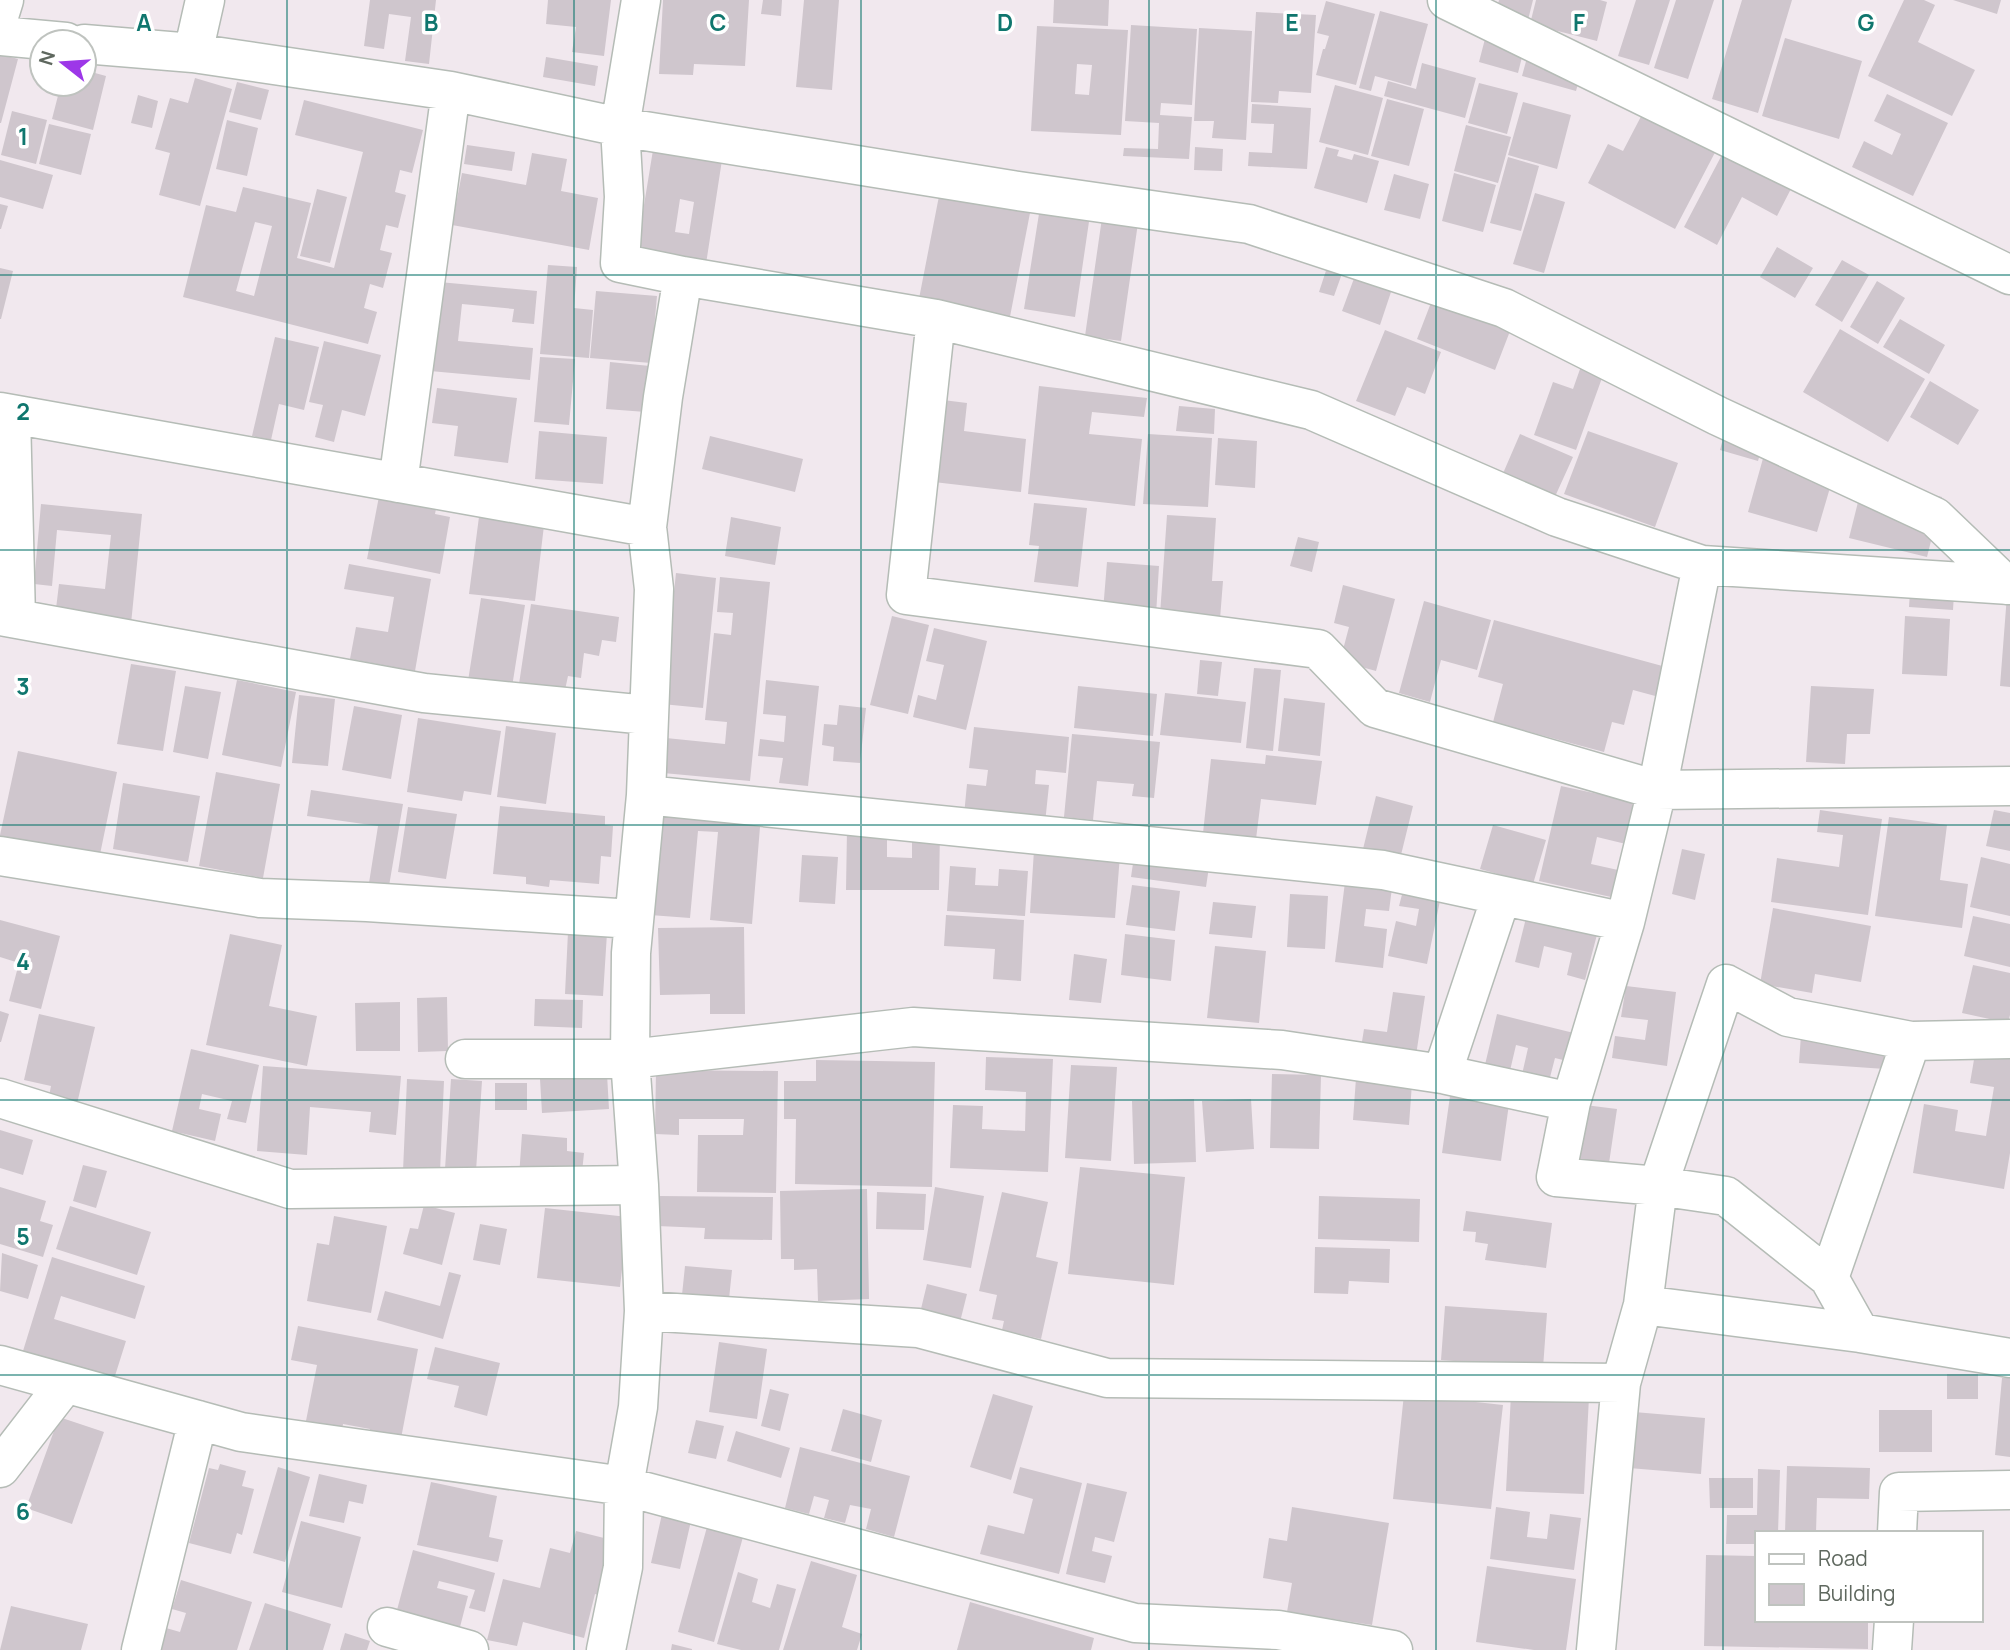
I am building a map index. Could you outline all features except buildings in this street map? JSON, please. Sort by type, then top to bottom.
[{"type":"street","points":[[0,13],[4,0]]},
{"type":"street","points":[[193,53],[205,0]]},
{"type":"street","points":[[641,0],[620,128],[624,197],[620,263],[936,319],[1311,410],[1557,517],[1702,565],[2008,585]]},
{"type":"street","points":[[1447,0],[2010,275]]},
{"type":"street","points":[[0,36],[28,39]]},
{"type":"street","points":[[98,45],[193,53],[451,91],[620,128],[1249,224],[1504,308],[1718,416],[1935,517],[2008,585]]},
{"type":"street","points":[[398,484],[451,91]]},
{"type":"street","points":[[606,1650],[623,1567],[624,1486],[638,1407],[644,1311],[630,1059],[631,953],[646,795],[654,589],[647,527],[663,397],[683,276]]},
{"type":"street","points":[[936,319],[906,594],[1318,649],[1375,708],[1657,790],[2010,786]]},
{"type":"street","points":[[647,527],[6,413],[8,617],[424,693],[648,715]]},
{"type":"street","points":[[1702,565],[1657,790],[1625,922],[1571,1102],[1556,1177],[1658,1186],[1726,1196],[1829,1278],[1860,1334]]},
{"type":"street","points":[[646,795],[1383,870],[1625,922]]},
{"type":"street","points":[[0,856],[260,898],[633,919]]},
{"type":"street","points":[[1442,1074],[1501,897]]},
{"type":"street","points":[[1596,1650],[1621,1383],[1643,1305],[1658,1186],[1726,984],[1788,1017],[1911,1041],[2010,1039]]},
{"type":"street","points":[[465,1059],[630,1059],[913,1027],[1282,1050],[1442,1074],[1571,1102]]},
{"type":"street","points":[[1829,1278],[1911,1041]]},
{"type":"street","points":[[0,1098],[290,1189],[639,1185]]},
{"type":"street","points":[[1643,1305],[1860,1334],[2010,1358]]},
{"type":"street","points":[[644,1311],[918,1328],[1107,1378],[1621,1383]]},
{"type":"street","points":[[0,1366],[241,1432],[624,1486],[1131,1637],[1277,1640],[1393,1650]]},
{"type":"street","points":[[0,1468],[65,1384]]},
{"type":"street","points":[[141,1650],[198,1420]]},
{"type":"street","points":[[1897,1531],[1899,1492],[2010,1490]]},
{"type":"street","points":[[1892,1650],[1894,1622]]},
{"type":"street","points":[[387,1627],[469,1650]]}]
